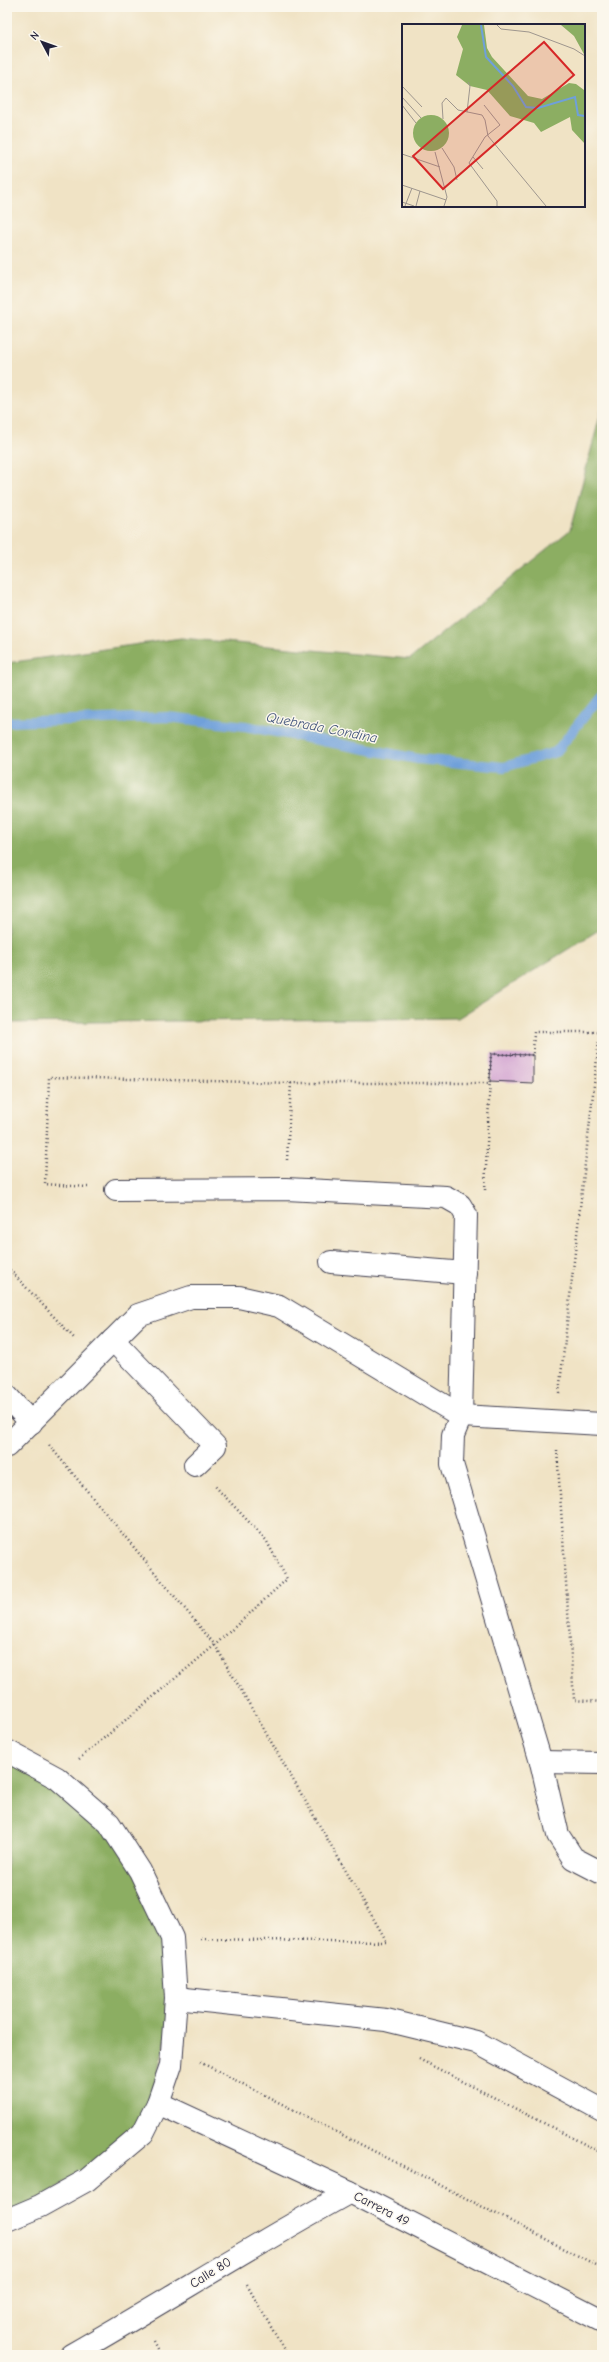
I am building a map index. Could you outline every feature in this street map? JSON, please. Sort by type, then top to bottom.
[{"type":"street","points":[[116,1190],[286,1189],[446,1198],[460,1205],[466,1215],[461,1416],[453,1435],[452,1464],[541,1762],[558,1835],[573,1858],[602,1873]]},
{"type":"street","points":[[331,1262],[465,1274]]},
{"type":"street","points":[[7,1446],[138,1315],[191,1297],[239,1297],[279,1306],[461,1416],[602,1424]]},
{"type":"street","points":[[113,1340],[215,1446],[195,1465]]},
{"type":"street","points":[[7,1396],[31,1423]]},
{"type":"street","points":[[7,1751],[57,1778],[109,1823],[140,1870],[172,1938],[176,1998],[170,2065],[158,2103],[143,2133],[87,2180],[40,2206],[7,2220]]},
{"type":"street","points":[[541,1762],[602,1763]]},
{"type":"street","points":[[176,1998],[386,2020],[476,2042],[602,2110]]},
{"type":"street","name":"Carrera 49","points":[[158,2103],[350,2192],[602,2321]]},
{"type":"street","name":"Calle 80","points":[[71,2355],[140,2316],[232,2259],[350,2192]]},
{"type":"path","points":[[485,1193],[491,1054],[533,1055],[534,1032],[601,1032],[558,1399]]},
{"type":"path","points":[[116,1190],[46,1184],[49,1076],[291,1083],[490,1083]]},
{"type":"path","points":[[286,1189],[291,1083]]},
{"type":"path","points":[[31,1423],[215,1645],[387,1942],[172,1938]]},
{"type":"path","points":[[557,1446],[574,1700],[602,1702]]},
{"type":"path","points":[[57,1778],[215,1645],[287,1579],[266,1540],[195,1465]]},
{"type":"path","points":[[413,2056],[602,2153]]},
{"type":"path","points":[[194,2059],[602,2268]]},
{"type":"path","points":[[232,2259],[286,2355]]},
{"type":"green space","points":[[602,408],[602,928],[458,1018],[7,1023],[7,663],[181,638],[410,659],[570,530]]},
{"type":"green space","points":[[7,1751],[109,1823],[172,1938],[176,1998],[143,2133],[7,2220]]},
{"type":"building","points":[[491,1054],[533,1055],[533,1083],[490,1081]]},
{"type":"waterway","name":"Quebrada Condina","points":[[7,722],[168,717],[245,726],[418,759],[504,767],[556,752],[602,694]]}]
